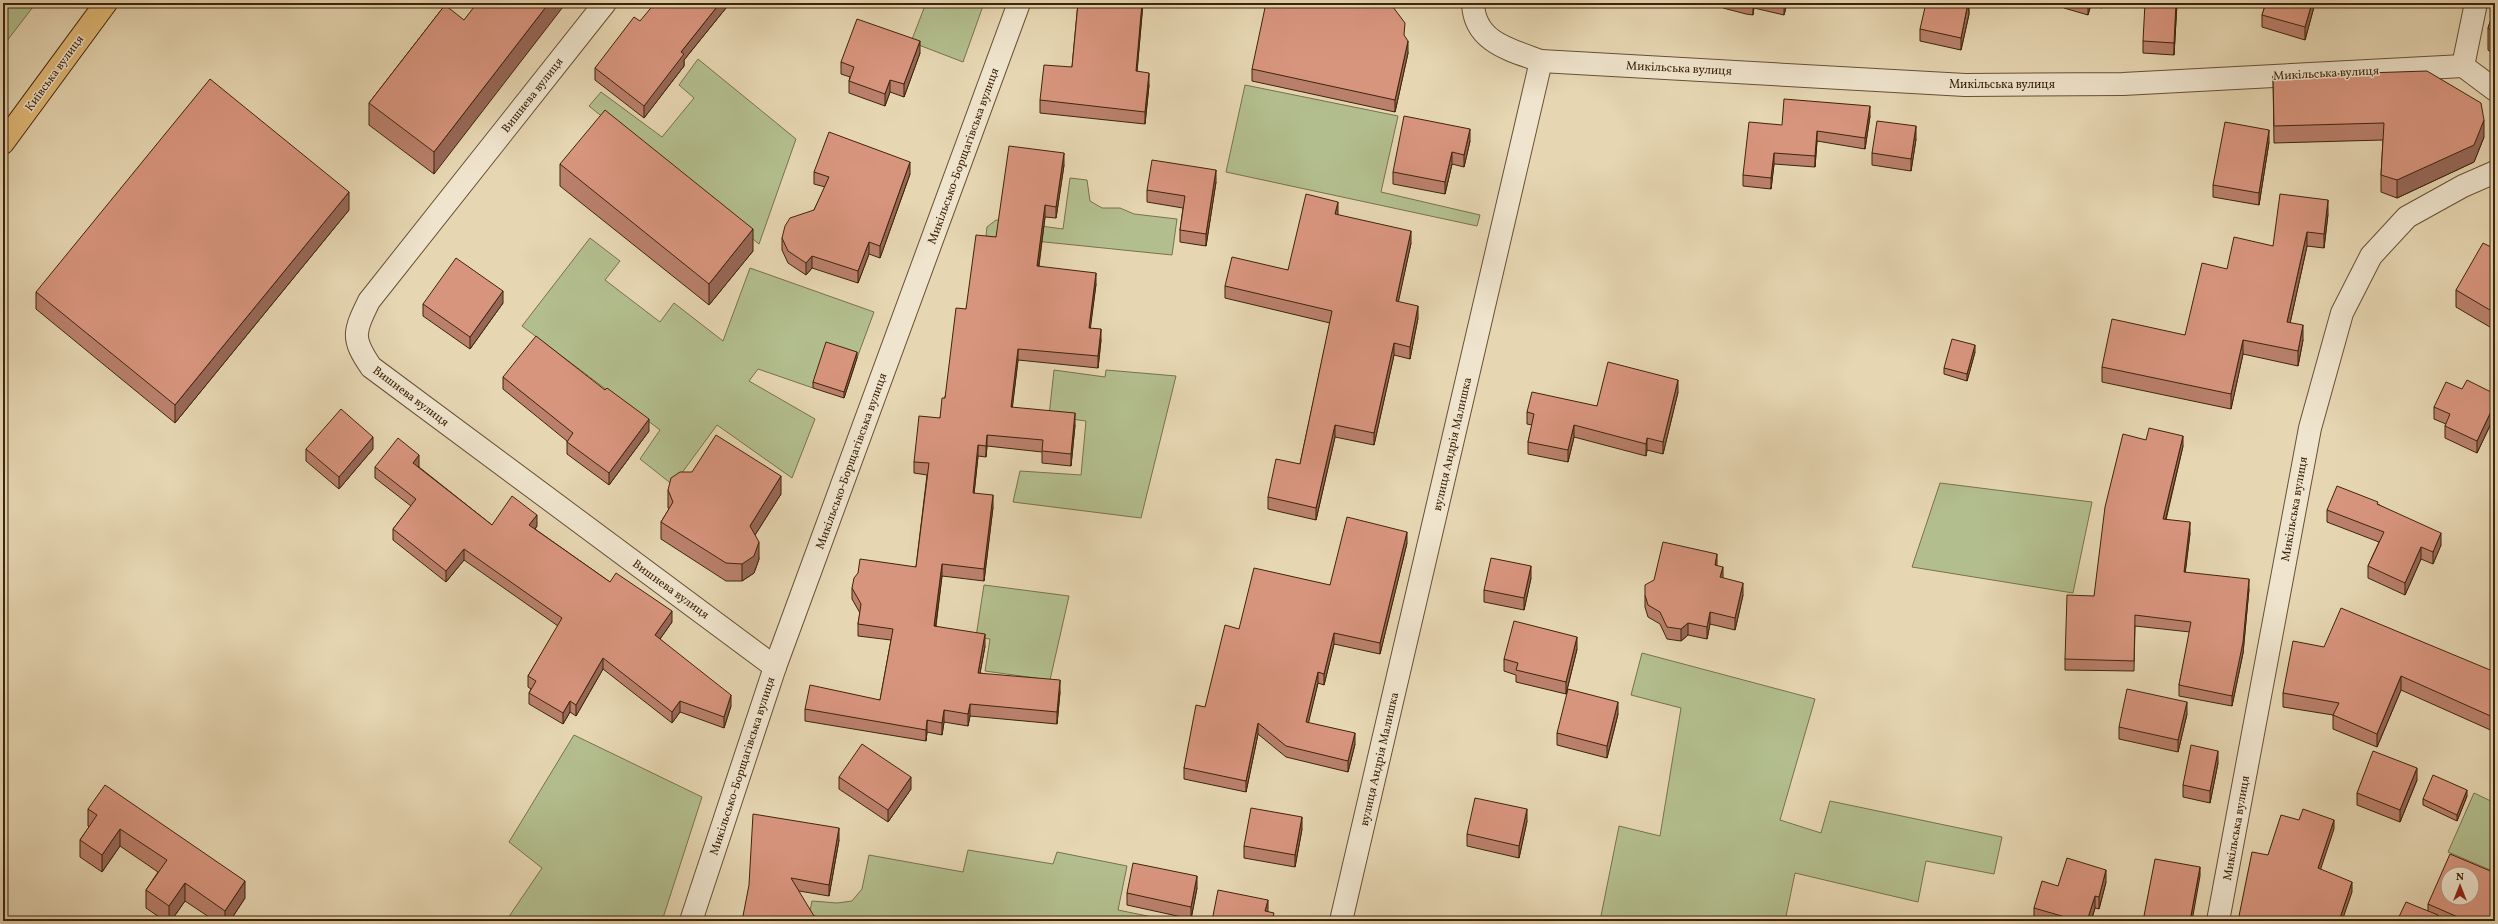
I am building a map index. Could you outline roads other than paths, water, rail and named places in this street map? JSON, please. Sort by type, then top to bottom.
[{"type":"main road","name":"Київська вулиця","points":[[3,143],[106,3]]},
{"type":"street","name":"Вишнева вулиця","points":[[605,3],[369,301],[356,327],[359,348],[371,367],[775,667]]},
{"type":"street","name":"Микільсько-Борщагівська вулиця","points":[[691,921],[775,667],[1019,3]]},
{"type":"street","points":[[1473,3],[1473,13],[1482,31],[1500,47],[1541,61]]},
{"type":"street","points":[[2476,3],[2463,66],[2495,90]]},
{"type":"street","name":"Микільська вулиця","points":[[1541,61],[1965,85],[2123,84],[2463,66]]},
{"type":"street","name":"вулиця Андрія Малишка","points":[[1341,921],[1541,61]]},
{"type":"street","name":"Микільська вулиця","points":[[2218,921],[2313,413],[2342,313],[2370,256],[2407,217],[2463,186],[2495,172]]}]
